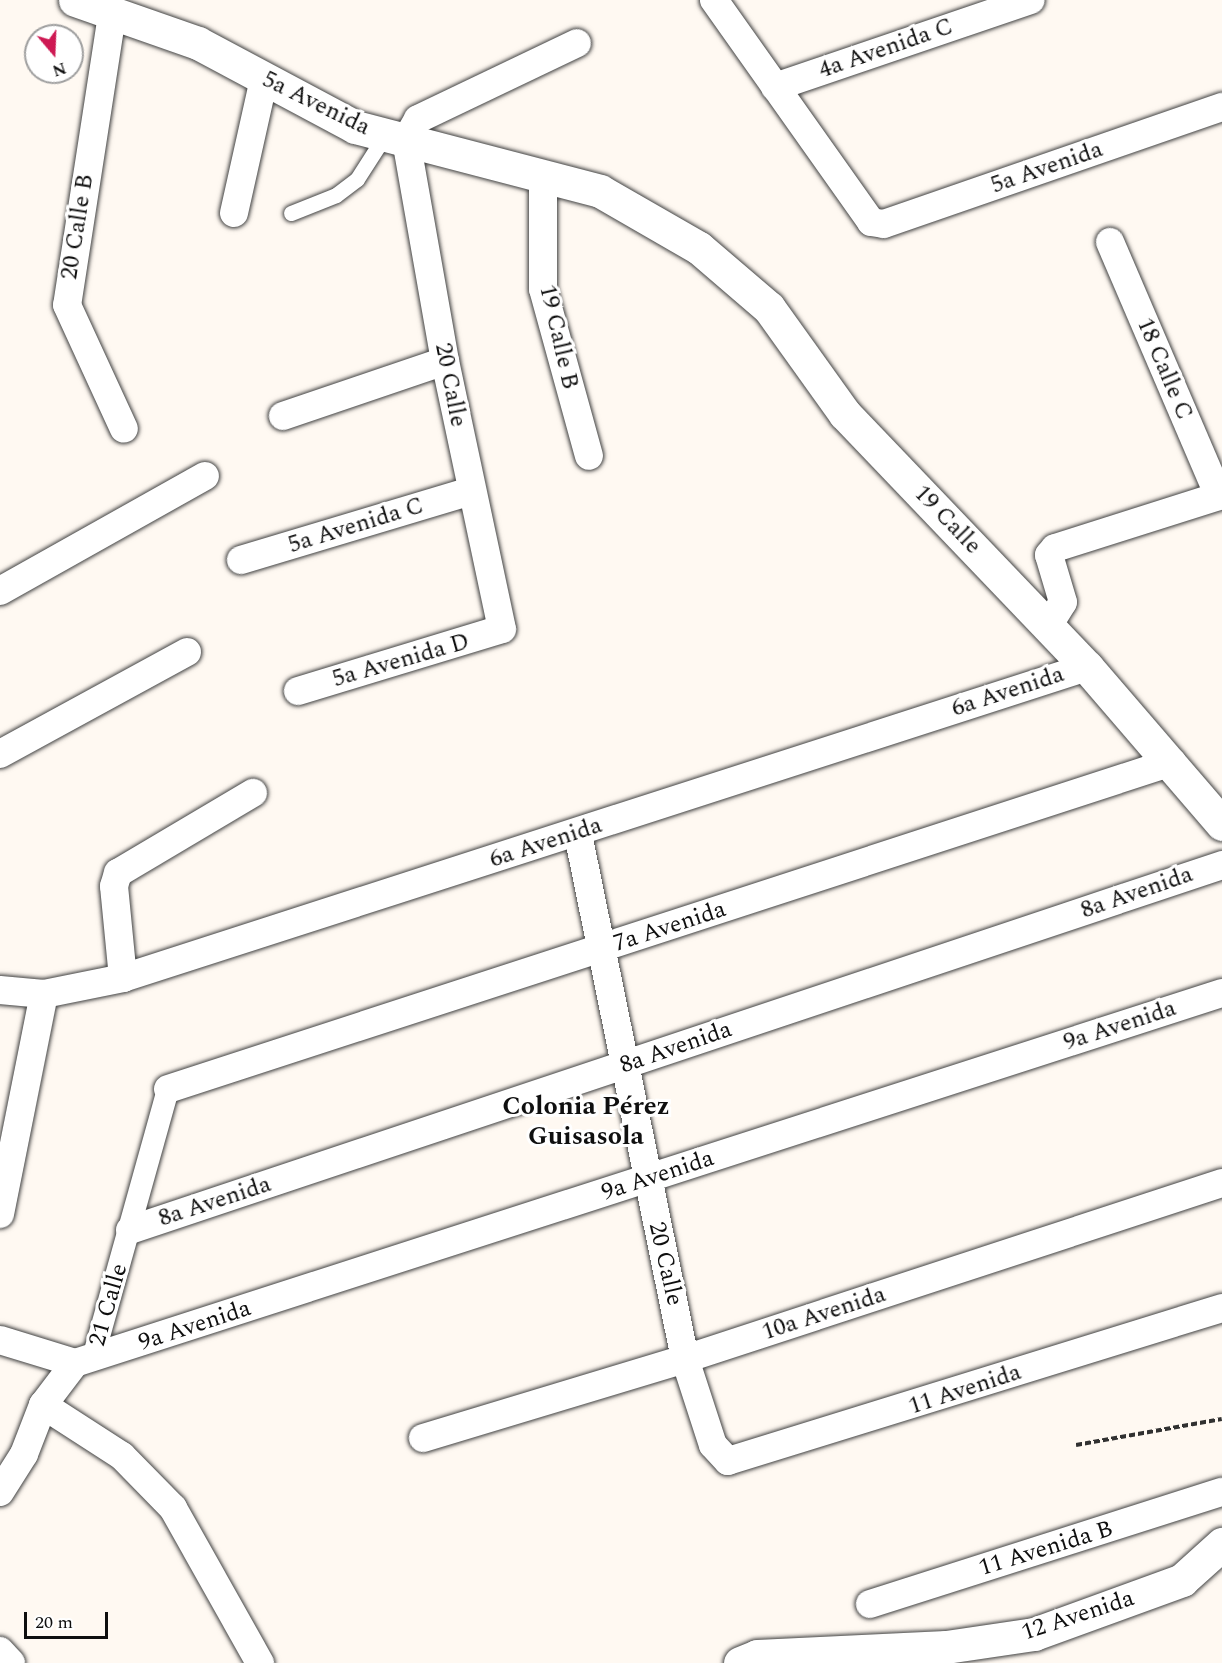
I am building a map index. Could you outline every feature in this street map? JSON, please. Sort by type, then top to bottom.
[{"type":"street","name":"5a Avenida","points":[[75,0],[112,15],[198,43],[264,79],[395,139],[543,179],[600,191],[664,228]]},
{"type":"street","points":[[714,0],[775,87]]},
{"type":"street","name":"4a Avenida C","points":[[775,87],[1031,0]]},
{"type":"street","name":"20 Calle B","points":[[112,15],[67,305],[124,429]]},
{"type":"street","points":[[395,139],[418,119],[577,43]]},
{"type":"street","points":[[234,213],[264,79]]},
{"type":"street","name":"5a Avenida","points":[[775,87],[871,222],[884,224],[1222,107]]},
{"type":"street","name":"20 Calle","points":[[395,139],[502,629]]},
{"type":"street","name":"19 Calle B","points":[[543,179],[543,289],[589,456]]},
{"type":"street","name":"19 Calle","points":[[664,228],[725,267],[769,308],[845,414],[1087,666],[1219,816]]},
{"type":"street","name":"18 Calle C","points":[[1110,242],[1221,495]]},
{"type":"street","points":[[283,416],[445,361]]},
{"type":"street","points":[[0,591],[206,476]]},
{"type":"street","name":"5a Avenida C","points":[[242,560],[471,491]]},
{"type":"street","points":[[1048,626],[1063,602],[1049,555],[1054,548],[1221,495]]},
{"type":"street","name":"5a Avenida D","points":[[298,691],[502,629]]},
{"type":"street","points":[[0,754],[186,652]]},
{"type":"street","name":"6a Avenida","points":[[0,990],[44,994],[123,978],[578,834],[1087,666]]},
{"type":"street","name":"7a Avenida","points":[[168,1089],[601,950],[1172,762]]},
{"type":"street","points":[[123,978],[114,886],[118,873],[253,793]]},
{"type":"street","name":"20 Calle","points":[[578,834],[621,1067],[685,1359],[713,1445]]},
{"type":"street","name":"8a Avenida","points":[[130,1230],[1222,865]]},
{"type":"street","name":"9a Avenida","points":[[84,1360],[1222,993]]},
{"type":"street","points":[[0,1214],[44,994]]},
{"type":"street","name":"21 Calle","points":[[0,1492],[12,1452],[43,1405],[84,1360],[130,1230],[168,1089]]},
{"type":"street","name":"10a Avenida","points":[[423,1438],[685,1359],[1222,1183]]},
{"type":"street","name":"11 Avenida","points":[[713,1445],[729,1461],[750,1458],[1222,1308]]},
{"type":"street","points":[[0,1340],[84,1360]]},
{"type":"street","points":[[43,1405],[122,1456],[173,1508],[215,1575],[260,1663]]},
{"type":"street","name":"11 Avenida B","points":[[870,1604],[1222,1492]]},
{"type":"street","name":"12 Avenida","points":[[740,1663],[757,1656],[946,1647],[1034,1634],[1182,1580],[1222,1544]]},
{"type":"street","points":[[0,1651],[10,1663]]},
{"type":"lane","points":[[291,213],[336,195],[357,179],[395,139]]},
{"type":"path","points":[[1076,1445],[1222,1419]]},
{"type":"district","name":"Colonia Pérez Guisasola","points":[[586,1122]]}]
